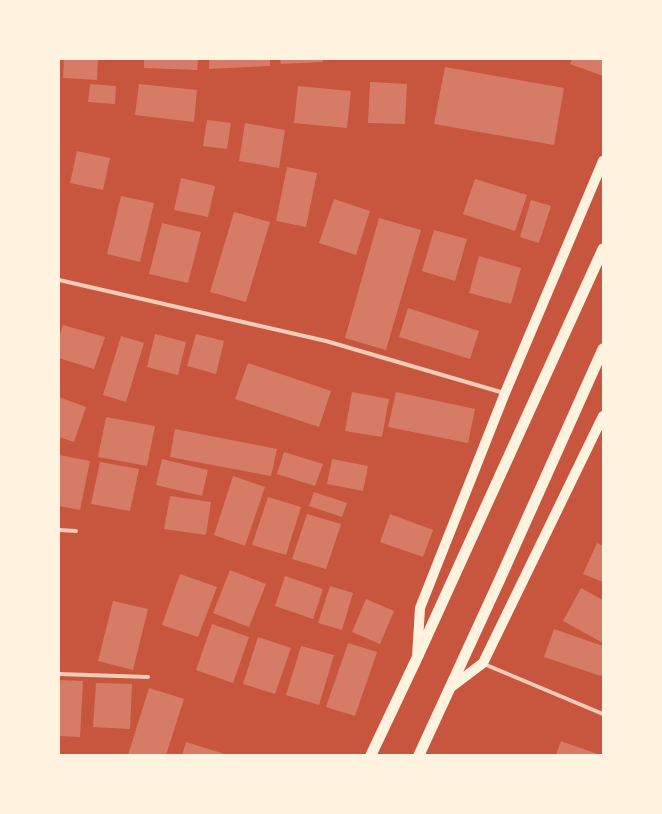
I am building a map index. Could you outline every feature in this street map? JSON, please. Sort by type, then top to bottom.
[{"type":"highway","points":[[371,755],[417,658],[603,249]]},
{"type":"highway","points":[[419,755],[603,349]]},
{"type":"main road","points":[[417,658],[420,608],[505,393],[603,161]]},
{"type":"main road","points":[[450,688],[483,663],[603,416]]},
{"type":"street","points":[[59,280],[326,341],[505,393]]},
{"type":"street","points":[[59,530],[76,531]]},
{"type":"street","points":[[483,663],[603,714]]},
{"type":"street","points":[[59,674],[148,677]]},
{"type":"building","points":[[64,59],[98,59],[97,80],[63,78]]},
{"type":"building","points":[[144,59],[198,59],[197,70],[144,68]]},
{"type":"building","points":[[209,59],[270,59],[270,66],[209,69]]},
{"type":"building","points":[[280,59],[323,59],[323,62],[281,64]]},
{"type":"building","points":[[572,59],[603,59],[603,76],[570,64]]},
{"type":"building","points":[[445,67],[564,88],[554,145],[434,124]]},
{"type":"building","points":[[370,82],[407,84],[405,124],[368,123]]},
{"type":"building","points":[[90,84],[116,86],[115,104],[88,102]]},
{"type":"building","points":[[139,84],[197,90],[194,122],[135,115]]},
{"type":"building","points":[[298,86],[351,91],[347,128],[294,123]]},
{"type":"building","points":[[207,120],[231,123],[227,149],[203,146]]},
{"type":"building","points":[[245,123],[285,130],[279,168],[239,161]]},
{"type":"building","points":[[77,151],[110,158],[103,190],[70,183]]},
{"type":"building","points":[[287,167],[317,173],[306,227],[276,221]]},
{"type":"building","points":[[181,178],[215,186],[208,217],[174,210]]},
{"type":"building","points":[[475,179],[527,195],[515,231],[463,214]]},
{"type":"building","points":[[121,196],[154,203],[140,262],[107,254]]},
{"type":"building","points":[[334,199],[370,211],[356,255],[319,243]]},
{"type":"building","points":[[531,200],[551,206],[539,243],[520,237]]},
{"type":"building","points":[[234,212],[270,222],[246,302],[210,292]]},
{"type":"building","points":[[379,218],[421,230],[386,350],[345,338]]},
{"type":"building","points":[[162,223],[201,232],[188,283],[149,274]]},
{"type":"building","points":[[434,230],[467,239],[455,281],[422,271]]},
{"type":"building","points":[[479,256],[521,268],[511,304],[469,293]]},
{"type":"building","points":[[408,308],[479,331],[470,359],[399,337]]},
{"type":"building","points":[[63,325],[105,337],[94,369],[59,358],[59,337]]},
{"type":"building","points":[[155,334],[186,342],[178,375],[147,367]]},
{"type":"building","points":[[196,334],[224,341],[216,374],[187,366]]},
{"type":"building","points":[[121,336],[144,343],[126,402],[103,395]]},
{"type":"building","points":[[248,363],[331,391],[319,427],[235,399]]},
{"type":"building","points":[[352,392],[389,399],[382,437],[345,431]]},
{"type":"building","points":[[396,392],[475,409],[468,443],[388,427]]},
{"type":"building","points":[[59,397],[86,407],[74,442],[59,437]]},
{"type":"building","points":[[106,417],[155,426],[147,466],[98,457]]},
{"type":"building","points":[[175,429],[277,449],[271,476],[170,457]]},
{"type":"building","points":[[284,452],[323,464],[315,486],[277,474]]},
{"type":"building","points":[[59,455],[90,461],[80,510],[59,506]]},
{"type":"building","points":[[162,459],[208,470],[202,496],[156,485]]},
{"type":"building","points":[[332,459],[368,466],[363,491],[327,484]]},
{"type":"building","points":[[100,462],[139,469],[130,511],[91,504]]},
{"type":"building","points":[[233,476],[265,487],[245,546],[214,535]]},
{"type":"building","points":[[314,492],[347,503],[342,517],[309,506]]},
{"type":"building","points":[[170,496],[211,502],[206,535],[164,529]]},
{"type":"building","points":[[268,497],[301,507],[286,555],[252,545]]},
{"type":"building","points":[[307,514],[341,524],[326,569],[292,559]]},
{"type":"building","points":[[390,514],[433,530],[423,557],[380,542]]},
{"type":"building","points":[[597,543],[603,546],[603,582],[583,574]]},
{"type":"building","points":[[230,570],[266,584],[249,627],[213,613]]},
{"type":"building","points":[[180,574],[217,587],[198,637],[162,625]]},
{"type":"building","points":[[285,576],[323,589],[313,619],[275,606]]},
{"type":"building","points":[[330,586],[353,593],[342,630],[318,623]]},
{"type":"building","points":[[581,588],[603,600],[603,643],[563,621]]},
{"type":"building","points":[[366,599],[394,611],[380,644],[352,632]]},
{"type":"building","points":[[113,601],[148,609],[133,670],[98,661]]},
{"type":"building","points":[[212,624],[249,637],[233,683],[196,670]]},
{"type":"building","points":[[554,629],[603,646],[603,671],[601,676],[544,657]]},
{"type":"building","points":[[258,637],[291,648],[275,694],[243,684]]},
{"type":"building","points":[[348,643],[377,652],[355,716],[326,707]]},
{"type":"building","points":[[301,646],[334,655],[319,705],[286,695]]},
{"type":"building","points":[[59,680],[83,681],[80,737],[59,736]]},
{"type":"building","points":[[96,683],[132,684],[130,729],[93,727]]},
{"type":"building","points":[[149,688],[184,699],[166,755],[128,755]]},
{"type":"building","points":[[561,741],[600,755],[556,755]]},
{"type":"building","points":[[186,742],[228,755],[182,755]]}]
